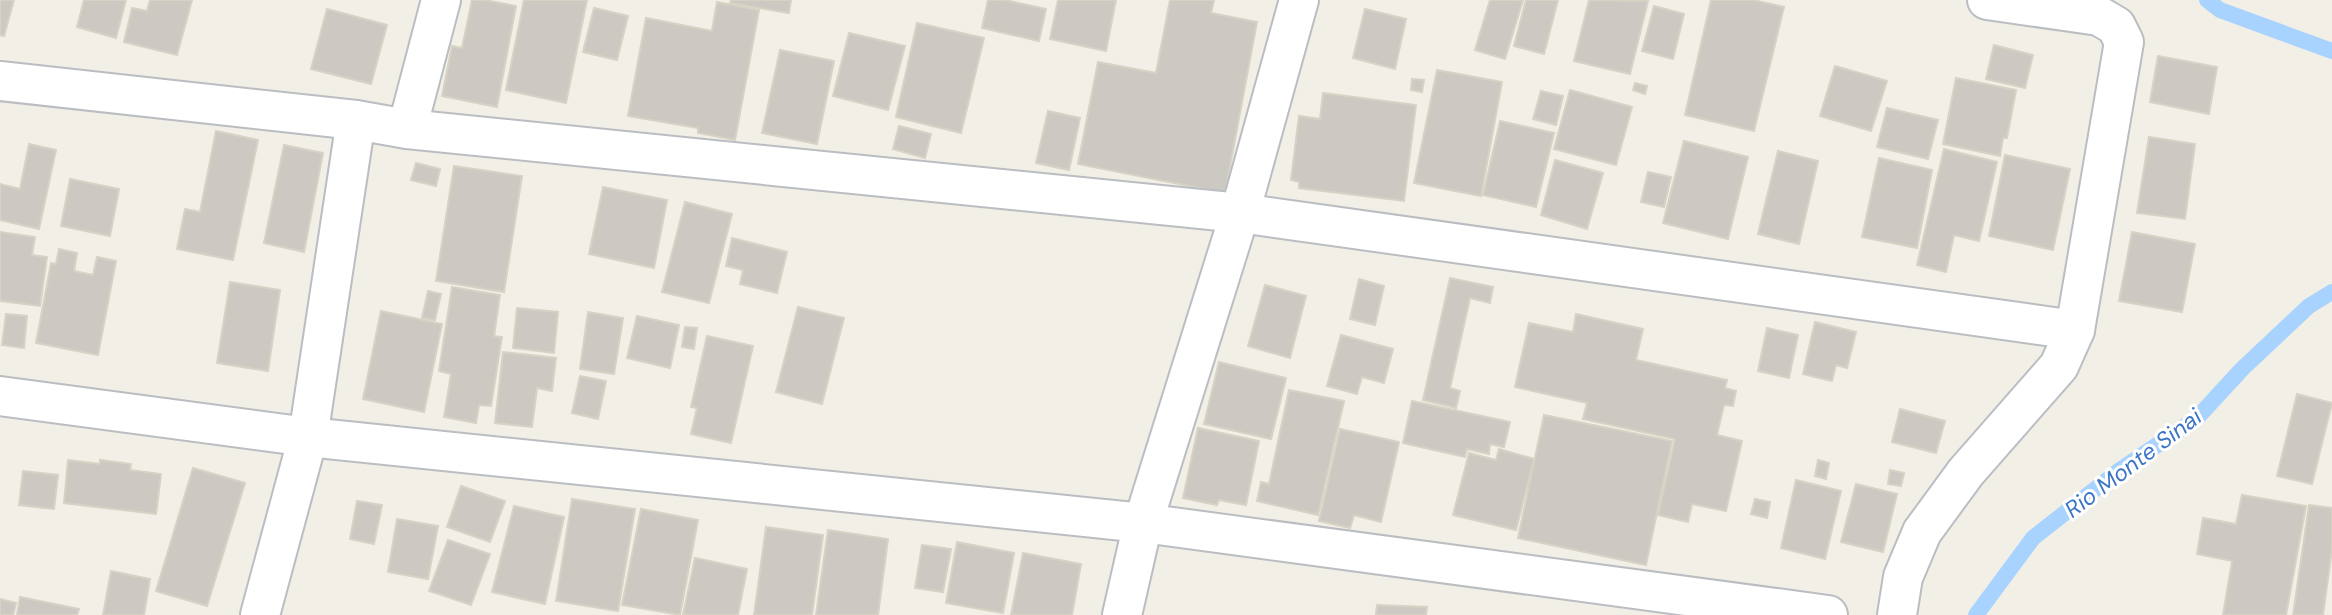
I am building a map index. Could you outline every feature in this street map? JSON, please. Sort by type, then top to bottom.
[{"type":"street","points":[[407,129],[441,0]]},
{"type":"street","points":[[1122,615],[1143,523],[1240,213],[1298,0]]},
{"type":"street","points":[[1898,615],[1903,577],[1922,532],[1966,472],[2059,366],[2075,330],[2124,41],[2116,26],[2099,16],[1987,0]]},
{"type":"street","points":[[0,81],[356,120],[407,129],[1240,213],[2075,330]]},
{"type":"street","points":[[260,615],[308,437],[356,120]]},
{"type":"street","points":[[0,396],[308,437],[1143,523],[1828,615]]},
{"type":"building","points":[[0,0],[14,0],[4,36],[0,35]]},
{"type":"building","points":[[84,0],[126,0],[116,38],[77,27]]},
{"type":"building","points":[[150,0],[192,0],[177,55],[124,42],[132,8],[147,11]]},
{"type":"building","points":[[472,0],[516,6],[497,107],[442,96],[452,46],[462,48]]},
{"type":"building","points":[[524,0],[587,0],[566,103],[506,90]]},
{"type":"building","points":[[731,0],[791,0],[789,13],[730,3]]},
{"type":"building","points":[[988,0],[1005,0],[1046,9],[1039,41],[982,28]]},
{"type":"building","points":[[1058,0],[1116,0],[1106,51],[1050,39]]},
{"type":"building","points":[[1170,0],[1214,0],[1211,13],[1257,22],[1225,193],[1078,164],[1098,62],[1156,73]]},
{"type":"building","points":[[1490,0],[1523,0],[1505,59],[1475,50]]},
{"type":"building","points":[[1526,0],[1558,0],[1544,54],[1514,46]]},
{"type":"building","points":[[1589,0],[1648,1],[1630,74],[1574,61]]},
{"type":"building","points":[[1711,0],[1753,0],[1784,7],[1754,131],[1685,115]]},
{"type":"building","points":[[717,2],[759,10],[735,140],[698,133],[698,128],[628,116],[646,18],[712,31]]},
{"type":"building","points":[[1654,6],[1684,14],[1673,59],[1642,51]]},
{"type":"building","points":[[594,8],[628,16],[617,60],[583,52]]},
{"type":"building","points":[[327,9],[387,25],[371,84],[311,69]]},
{"type":"building","points":[[1365,9],[1406,19],[1395,69],[1353,58]]},
{"type":"building","points":[[917,23],[984,38],[961,133],[896,117]]},
{"type":"building","points":[[849,33],[905,46],[888,110],[833,96]]},
{"type":"building","points":[[1994,45],[2033,55],[2025,88],[1986,79]]},
{"type":"building","points":[[780,50],[834,61],[817,144],[762,133]]},
{"type":"building","points":[[2158,56],[2217,67],[2209,114],[2150,102]]},
{"type":"building","points":[[1835,66],[1887,81],[1871,131],[1820,116]]},
{"type":"building","points":[[1437,70],[1502,82],[1481,196],[1414,183]]},
{"type":"building","points":[[1956,78],[2016,90],[2007,138],[2003,138],[2000,156],[1943,144]]},
{"type":"building","points":[[1412,79],[1424,80],[1422,92],[1411,90]]},
{"type":"building","points":[[1635,83],[1647,86],[1645,94],[1633,90]]},
{"type":"building","points":[[1570,90],[1632,107],[1616,165],[1554,149]]},
{"type":"building","points":[[1541,91],[1563,96],[1556,125],[1533,119]]},
{"type":"building","points":[[1323,93],[1416,105],[1404,201],[1299,188],[1299,182],[1291,180],[1299,116],[1320,119]]},
{"type":"building","points":[[1887,108],[1938,120],[1928,159],[1877,147]]},
{"type":"building","points":[[1048,111],[1080,118],[1069,170],[1036,163]]},
{"type":"building","points":[[1500,121],[1554,133],[1536,207],[1483,195]]},
{"type":"building","points":[[899,126],[931,134],[925,158],[893,149]]},
{"type":"building","points":[[216,131],[258,140],[233,260],[177,249],[185,209],[200,212]]},
{"type":"building","points":[[2149,137],[2195,144],[2185,219],[2137,213]]},
{"type":"building","points":[[1684,141],[1748,157],[1728,239],[1663,223]]},
{"type":"building","points":[[29,144],[56,150],[39,229],[0,220],[0,184],[20,189]]},
{"type":"building","points":[[284,145],[323,153],[304,252],[264,243]]},
{"type":"building","points":[[1944,149],[1997,162],[1979,241],[1954,235],[1946,272],[1917,265]]},
{"type":"building","points":[[1778,151],[1818,161],[1799,244],[1758,234]]},
{"type":"building","points":[[2005,155],[2070,169],[2053,250],[1989,236]]},
{"type":"building","points":[[1879,158],[1932,170],[1917,248],[1862,237]]},
{"type":"building","points":[[1555,160],[1603,173],[1587,229],[1541,215]]},
{"type":"building","points":[[416,163],[440,169],[436,186],[411,180]]},
{"type":"building","points":[[454,166],[522,176],[504,292],[436,281]]},
{"type":"building","points":[[1648,172],[1671,177],[1664,207],[1641,202]]},
{"type":"building","points":[[70,179],[119,189],[110,236],[61,226]]},
{"type":"building","points":[[603,187],[667,200],[654,268],[589,254]]},
{"type":"building","points":[[685,202],[732,214],[709,303],[662,292]]},
{"type":"building","points":[[0,232],[35,237],[32,255],[47,257],[40,306],[0,301]]},
{"type":"building","points":[[2132,232],[2195,244],[2182,312],[2119,301]]},
{"type":"building","points":[[732,238],[787,252],[777,293],[740,284],[743,270],[726,266]]},
{"type":"building","points":[[59,249],[77,253],[74,271],[93,275],[97,257],[116,261],[98,355],[36,343],[51,263],[56,264]]},
{"type":"building","points":[[1450,278],[1493,287],[1490,303],[1470,298],[1450,388],[1460,391],[1456,408],[1423,400]]},
{"type":"building","points":[[1359,279],[1384,286],[1375,325],[1350,319]]},
{"type":"building","points":[[230,282],[280,290],[268,371],[217,363]]},
{"type":"building","points":[[1265,285],[1306,296],[1290,358],[1248,346]]},
{"type":"building","points":[[452,287],[500,295],[494,336],[502,337],[491,406],[479,405],[476,423],[444,417],[451,374],[439,371]]},
{"type":"building","points":[[428,291],[441,294],[435,320],[422,318]]},
{"type":"building","points":[[798,307],[844,318],[822,404],[776,392]]},
{"type":"building","points":[[517,308],[558,312],[554,353],[513,348]]},
{"type":"building","points":[[381,311],[442,324],[424,412],[363,399]]},
{"type":"building","points":[[588,312],[623,318],[614,374],[580,369]]},
{"type":"building","points":[[6,314],[27,316],[24,348],[2,345]]},
{"type":"building","points":[[1576,314],[1643,329],[1636,360],[1727,380],[1725,388],[1736,391],[1733,406],[1724,405],[1717,435],[1742,441],[1726,511],[1692,504],[1688,522],[1658,515],[1675,439],[1583,419],[1587,403],[1515,387],[1529,323],[1573,332]]},
{"type":"building","points":[[637,316],[679,325],[670,368],[627,358]]},
{"type":"building","points":[[1815,322],[1856,332],[1847,368],[1836,365],[1832,381],[1803,374]]},
{"type":"building","points":[[685,327],[697,328],[694,349],[682,347]]},
{"type":"building","points":[[1767,328],[1798,335],[1789,378],[1758,371]]},
{"type":"building","points":[[1341,335],[1393,349],[1384,383],[1362,377],[1357,394],[1327,386]]},
{"type":"building","points":[[707,336],[753,346],[731,443],[691,434],[697,408],[691,407]]},
{"type":"building","points":[[503,352],[556,358],[552,391],[537,388],[532,427],[495,423]]},
{"type":"building","points":[[1219,362],[1286,378],[1271,439],[1204,424]]},
{"type":"building","points":[[580,376],[606,381],[598,419],[572,413]]},
{"type":"building","points":[[1289,390],[1344,401],[1318,515],[1257,501],[1261,482],[1269,484]]},
{"type":"building","points":[[2297,394],[2332,403],[2312,484],[2277,476]]},
{"type":"building","points":[[1412,401],[1510,422],[1504,447],[1490,444],[1489,454],[1467,449],[1465,457],[1403,443]]},
{"type":"building","points":[[1900,409],[1945,421],[1936,453],[1892,442]]},
{"type":"building","points":[[1544,415],[1672,441],[1646,565],[1518,538]]},
{"type":"building","points":[[1198,428],[1259,441],[1246,505],[1219,500],[1217,505],[1183,498]]},
{"type":"building","points":[[1340,429],[1399,442],[1381,522],[1354,515],[1350,528],[1319,521]]},
{"type":"building","points":[[1499,449],[1534,459],[1516,530],[1453,515],[1469,453],[1496,460]]},
{"type":"building","points":[[68,460],[131,464],[130,470],[161,474],[156,514],[64,503]]},
{"type":"building","points":[[1818,460],[1829,463],[1826,479],[1815,476]]},
{"type":"building","points":[[193,468],[245,483],[207,606],[156,591]]},
{"type":"building","points":[[1890,470],[1904,473],[1901,486],[1888,484]]},
{"type":"building","points":[[23,471],[58,475],[54,509],[19,505]]},
{"type":"building","points":[[1796,480],[1841,491],[1825,559],[1781,548]]},
{"type":"building","points":[[1856,484],[1897,494],[1883,552],[1841,542]]},
{"type":"building","points":[[461,486],[505,501],[490,542],[447,527]]},
{"type":"building","points":[[2242,495],[2306,506],[2286,615],[2223,615],[2232,561],[2197,554],[2203,518],[2236,524]]},
{"type":"building","points":[[572,499],[635,509],[618,611],[556,601]]},
{"type":"building","points":[[1755,499],[1770,502],[1767,518],[1751,514]]},
{"type":"building","points":[[357,501],[382,505],[374,544],[350,539]]},
{"type":"building","points":[[2309,505],[2332,508],[2332,549],[2323,615],[2293,615]]},
{"type":"building","points":[[514,506],[564,517],[545,604],[492,592]]},
{"type":"building","points":[[641,509],[698,520],[680,615],[622,605]]},
{"type":"building","points":[[397,519],[438,526],[428,579],[388,572]]},
{"type":"building","points":[[766,527],[823,535],[812,615],[754,615]]},
{"type":"building","points":[[828,530],[888,539],[878,615],[816,615]]},
{"type":"building","points":[[448,540],[490,554],[471,605],[429,591]]},
{"type":"building","points":[[957,542],[1014,553],[1003,613],[946,603]]},
{"type":"building","points":[[922,545],[951,549],[943,592],[915,588]]},
{"type":"building","points":[[1023,553],[1081,564],[1072,615],[1011,615]]},
{"type":"building","points":[[695,558],[747,569],[738,615],[683,615]]},
{"type":"building","points":[[111,571],[150,579],[144,615],[103,615]]},
{"type":"building","points":[[20,597],[79,609],[77,615],[17,615]]},
{"type":"building","points":[[0,599],[16,603],[13,615],[0,615]]},
{"type":"building","points":[[1377,605],[1427,607],[1426,615],[1376,615]]},
{"type":"waterway","name":"Rio Monte Sinai","points":[[2207,0],[2220,10],[2332,51]]},
{"type":"waterway","name":"Rio Monte Sinai","points":[[1976,615],[2033,538],[2117,472],[2196,419],[2242,369],[2309,306],[2332,292]]}]
